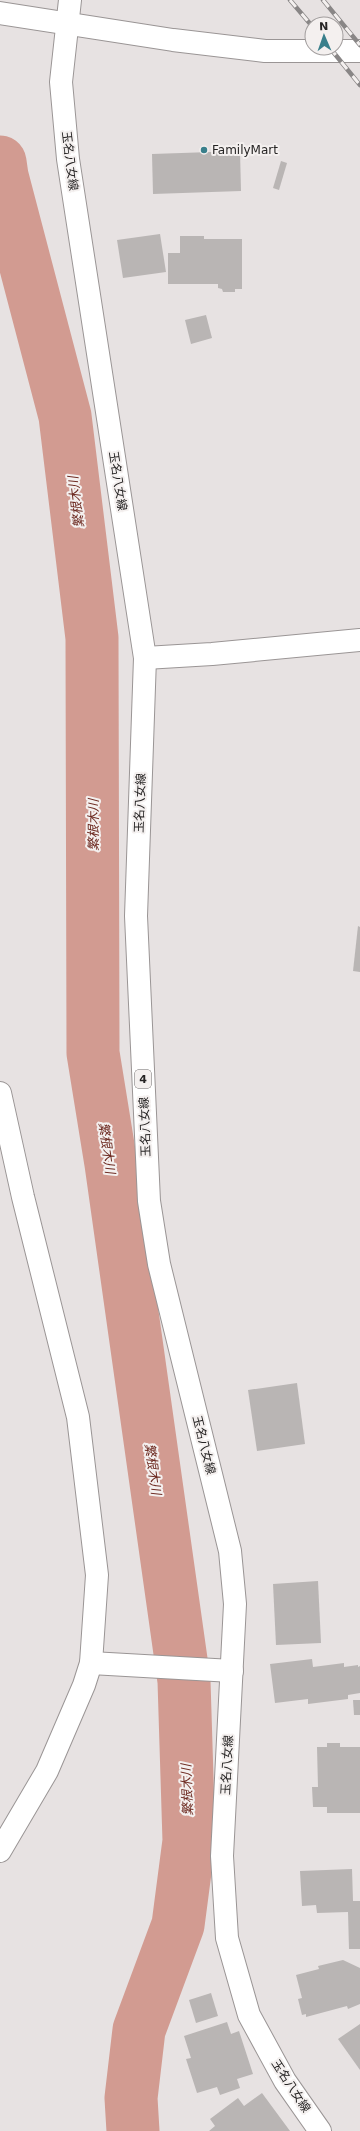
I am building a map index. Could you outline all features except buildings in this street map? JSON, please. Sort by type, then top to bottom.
[{"type":"main road","name":"玉名八女線","points":[[70,0],[61,82],[68,159],[145,658],[136,916],[149,1200],[159,1264],[230,1551],[235,1604],[225,1671],[222,1856],[227,1938],[249,2015],[285,2081],[320,2131]]},
{"type":"main road","points":[[0,13],[173,40],[264,51],[360,51]]},
{"type":"main road","points":[[145,658],[212,654],[360,640]]},
{"type":"main road","points":[[0,1093],[23,1197],[78,1417],[97,1575],[98,1663],[84,1685],[47,1771],[0,1851]]},
{"type":"main road","points":[[98,1663],[225,1671]]},
{"type":"waterway","name":"繁根木川","points":[[0,162],[2,176],[65,416],[92,638],[93,1053],[111,1164],[184,1681],[189,1841],[178,1925],[139,2030],[131,2098],[133,2131]]},
{"type":"railway","points":[[290,0],[304,17]]},
{"type":"railway","points":[[323,0],[360,45]]},
{"type":"railway","points":[[336,56],[360,85]]},
{"type":"place","name":"FamilyMart","points":[[204,150]]}]
